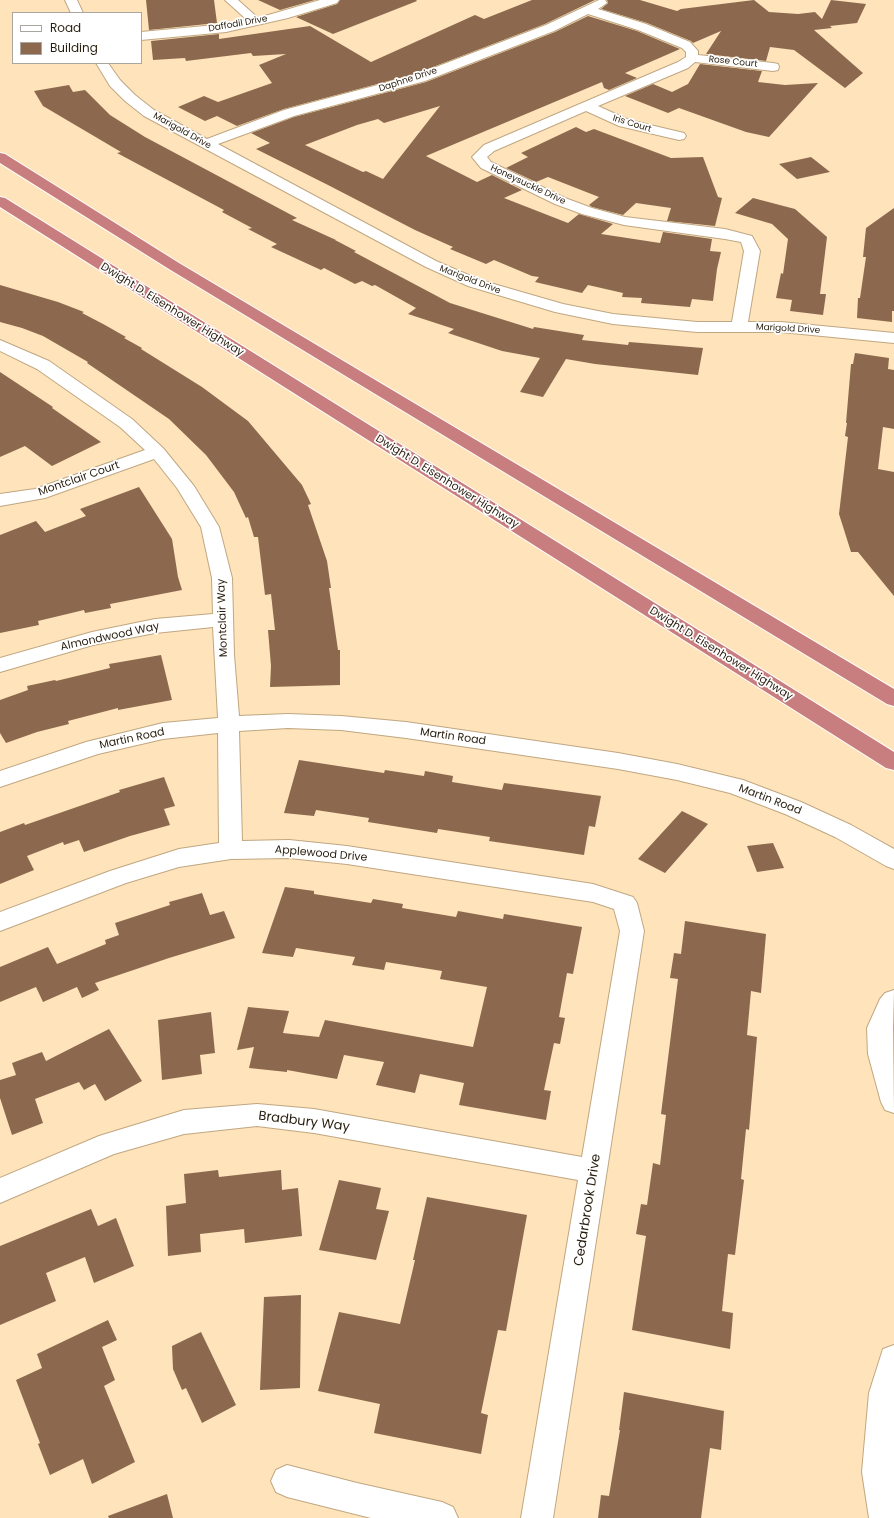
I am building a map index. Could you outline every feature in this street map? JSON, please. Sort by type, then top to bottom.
[{"type":"highway","points":[[0,158],[174,266],[894,699]]},
{"type":"highway","name":"Dwight D. Eisenhower Highway","points":[[0,201],[894,762]]},
{"type":"street","points":[[71,0],[77,12]]},
{"type":"street","points":[[231,0],[256,22]]},
{"type":"street","name":"Daffodil Drive","points":[[142,36],[226,28],[284,15],[333,0]]},
{"type":"street","name":"Daphne Drive","points":[[206,144],[289,113],[420,78],[528,37],[587,10],[605,0]]},
{"type":"street","points":[[587,10],[642,28],[686,45],[692,50],[692,58]]},
{"type":"street","name":"Rose Court","points":[[692,58],[773,67]]},
{"type":"street","name":"Honeysuckle Drive","points":[[692,58],[683,65],[489,148],[479,157],[486,165],[560,201],[587,211],[644,224],[725,234],[747,239],[752,251],[739,327]]},
{"type":"street","name":"Marigold Drive","points":[[103,64],[115,83],[130,98],[149,113],[431,264],[517,298],[560,309],[613,319],[697,327],[802,329],[894,338]]},
{"type":"street","name":"Iris Court","points":[[586,106],[624,122],[679,136]]},
{"type":"street","name":"Montclair Way","points":[[0,344],[44,365],[126,423],[157,452],[186,486],[210,527],[222,578],[231,850]]},
{"type":"street","name":"Montclair Court","points":[[0,500],[38,494],[157,452]]},
{"type":"street","name":"Almondwood Way","points":[[0,665],[92,639],[155,626],[223,620]]},
{"type":"street","name":"Martin Road","points":[[0,779],[94,747],[163,731],[228,724],[288,721],[341,723],[406,730],[594,758],[677,772],[735,786],[793,808],[843,831],[894,860]]},
{"type":"street","name":"Applewood Drive","points":[[0,922],[126,875],[179,858],[231,850],[289,849],[347,855],[593,893],[625,903]]},
{"type":"street","name":"Cedarbrook Drive","points":[[537,1518],[632,931],[625,903]]},
{"type":"street","points":[[894,1000],[889,1006],[880,1028],[881,1054],[894,1102]]},
{"type":"street","name":"Bradbury Way","points":[[0,1191],[109,1144],[184,1122],[257,1115],[314,1122],[594,1171]]},
{"type":"street","points":[[885,1518],[878,1472],[884,1393],[894,1359]]},
{"type":"street","points":[[287,1481],[442,1518]]},
{"type":"building","points":[[146,0],[214,0],[217,23],[149,30]]},
{"type":"building","points":[[258,0],[315,0],[280,10]]},
{"type":"building","points":[[340,0],[417,1],[333,34],[296,17],[337,4]]},
{"type":"building","points":[[532,0],[595,0],[545,24],[415,74],[284,109],[237,126],[217,116],[205,121],[178,107],[204,96],[218,102],[272,83],[259,65],[286,54],[253,56],[251,53],[186,61],[185,58],[153,60],[151,41],[219,34],[219,39],[310,26],[371,62],[475,15],[484,19]]},
{"type":"building","points":[[607,0],[640,0],[677,11],[681,9],[754,0],[769,12],[798,14],[815,12],[822,19],[831,0],[866,4],[857,23],[830,26],[832,28],[814,30],[863,73],[845,88],[794,50],[770,47],[766,61],[706,54],[721,31],[693,43],[647,23],[601,9],[608,3]]},
{"type":"building","points":[[588,16],[637,31],[680,49],[625,73],[637,78],[609,90],[604,88],[602,82],[426,156],[477,182],[492,175],[522,190],[504,198],[568,223],[579,214],[613,224],[601,234],[660,243],[663,232],[712,239],[710,251],[721,252],[717,269],[713,301],[692,299],[690,307],[641,303],[642,298],[622,297],[623,293],[588,285],[582,293],[535,282],[539,277],[532,276],[494,260],[486,264],[450,249],[453,247],[415,230],[256,149],[270,143],[251,133],[294,117],[426,82],[555,32]],"holes":[[[440,106],[383,179],[366,171],[363,172],[305,145],[357,125],[378,119],[384,123]]]},
{"type":"building","points":[[700,64],[762,71],[758,82],[785,85],[818,83],[769,137],[746,132],[679,108],[668,113],[625,96],[653,84],[672,92],[688,84]]},
{"type":"building","points":[[69,85],[73,92],[85,90],[110,115],[145,137],[297,218],[292,220],[336,240],[356,251],[354,252],[450,303],[533,329],[534,327],[584,335],[582,340],[628,345],[629,342],[703,348],[698,375],[595,364],[566,359],[543,397],[520,392],[540,358],[502,351],[448,333],[454,329],[408,314],[416,308],[375,285],[372,286],[362,281],[355,284],[324,268],[321,270],[271,247],[277,244],[248,229],[252,228],[222,212],[224,210],[117,153],[121,152],[43,106],[34,91]]},
{"type":"building","points":[[576,127],[586,132],[594,129],[671,158],[703,157],[718,197],[722,198],[715,226],[667,221],[671,208],[636,203],[623,215],[592,207],[589,205],[599,197],[548,177],[536,182],[506,168],[528,157],[521,153]]},
{"type":"building","points":[[811,157],[830,172],[797,179],[779,164]]},
{"type":"building","points":[[753,198],[795,209],[827,237],[820,294],[826,294],[823,315],[790,311],[792,300],[776,298],[781,273],[783,274],[788,239],[772,224],[735,213]]},
{"type":"building","points":[[894,208],[894,311],[892,311],[892,322],[857,318],[858,298],[860,298],[866,257],[863,257],[866,228]]},
{"type":"building","points":[[0,285],[58,302],[84,312],[82,313],[126,337],[124,338],[202,387],[248,421],[302,485],[311,504],[308,505],[327,561],[331,588],[329,588],[338,650],[340,650],[340,685],[270,687],[271,666],[268,630],[275,630],[271,594],[265,595],[258,537],[254,537],[248,517],[246,518],[234,492],[206,455],[169,419],[87,363],[88,362],[43,336],[0,322]]},
{"type":"building","points":[[855,353],[889,358],[888,369],[894,370],[894,429],[883,427],[878,469],[894,472],[894,596],[858,552],[851,552],[839,514],[848,437],[845,436],[851,364],[853,364]]},
{"type":"building","points":[[0,372],[53,407],[52,408],[101,442],[52,466],[25,446],[0,457]]},
{"type":"building","points":[[139,487],[172,539],[178,577],[182,590],[110,604],[111,608],[85,613],[84,610],[38,621],[39,625],[0,633],[0,535],[36,521],[45,532],[86,516],[80,509]]},
{"type":"building","points":[[161,655],[172,700],[118,710],[118,708],[68,721],[69,724],[37,732],[6,743],[0,733],[0,700],[28,690],[27,686],[56,681],[110,668],[109,664]]},
{"type":"building","points":[[299,760],[384,773],[385,770],[424,776],[425,771],[453,776],[452,782],[502,790],[504,783],[601,796],[595,827],[589,826],[584,855],[489,841],[490,837],[438,829],[437,833],[368,822],[369,818],[316,810],[314,816],[284,813]]},
{"type":"building","points":[[164,777],[175,806],[164,809],[170,825],[130,836],[84,852],[79,840],[64,845],[63,842],[27,856],[34,870],[0,884],[0,832],[24,823],[25,825],[120,792],[119,790]]},
{"type":"building","points":[[682,811],[708,824],[665,873],[638,859]]},
{"type":"building","points":[[773,843],[784,868],[757,872],[747,846]]},
{"type":"building","points":[[285,887],[314,891],[314,894],[371,903],[373,899],[403,904],[402,908],[456,917],[458,911],[503,919],[504,914],[582,927],[573,974],[567,973],[559,1017],[565,1018],[560,1044],[554,1043],[544,1090],[551,1091],[546,1120],[459,1105],[464,1083],[420,1074],[415,1093],[376,1085],[384,1062],[344,1055],[337,1079],[287,1070],[287,1072],[249,1068],[254,1047],[237,1050],[248,1007],[289,1011],[283,1033],[319,1037],[325,1020],[473,1047],[487,987],[440,979],[442,971],[386,962],[384,970],[352,965],[355,957],[296,948],[293,957],[262,953]]},
{"type":"building","points":[[202,893],[210,915],[224,911],[235,938],[95,983],[99,990],[82,998],[77,987],[43,1002],[36,987],[0,1002],[0,967],[48,947],[57,964],[106,944],[105,940],[119,935],[115,923],[170,905],[169,902]]},
{"type":"building","points":[[685,921],[766,934],[761,993],[751,991],[747,1035],[757,1037],[749,1130],[746,1129],[741,1179],[744,1180],[735,1255],[728,1254],[722,1311],[733,1313],[730,1349],[632,1330],[646,1236],[636,1234],[641,1204],[647,1205],[653,1163],[660,1165],[666,1115],[661,1114],[678,979],[670,978],[674,953],[681,954]]},
{"type":"building","points":[[211,1012],[215,1053],[200,1055],[202,1074],[162,1080],[158,1020]]},
{"type":"building","points":[[109,1029],[142,1081],[105,1101],[95,1084],[84,1090],[79,1082],[35,1099],[43,1123],[12,1135],[0,1098],[0,1080],[16,1075],[12,1063],[42,1052],[46,1061]]},
{"type":"building","points":[[218,1170],[219,1177],[281,1170],[282,1190],[298,1188],[302,1236],[245,1243],[244,1229],[200,1234],[201,1252],[168,1256],[166,1206],[186,1203],[184,1174]]},
{"type":"building","points":[[339,1180],[381,1188],[376,1209],[389,1211],[376,1260],[319,1250]]},
{"type":"building","points":[[427,1197],[527,1215],[506,1331],[498,1330],[481,1413],[488,1415],[481,1454],[374,1433],[380,1404],[318,1391],[339,1312],[400,1324],[415,1260],[413,1260]]},
{"type":"building","points":[[91,1209],[98,1226],[116,1218],[134,1266],[94,1283],[85,1257],[46,1273],[56,1301],[0,1325],[0,1246]]},
{"type":"building","points":[[301,1295],[300,1388],[260,1390],[264,1297]]},
{"type":"building","points":[[108,1320],[117,1340],[102,1347],[115,1380],[104,1386],[135,1462],[92,1484],[83,1459],[50,1475],[38,1444],[40,1443],[16,1380],[42,1368],[37,1354]]},
{"type":"building","points":[[201,1332],[236,1405],[202,1423],[186,1388],[182,1390],[173,1369],[172,1346]]},
{"type":"building","points":[[624,1392],[724,1411],[721,1450],[710,1448],[701,1518],[598,1518],[601,1495],[609,1496],[620,1430]]},
{"type":"building","points":[[167,1494],[173,1518],[109,1518],[108,1516]]}]
